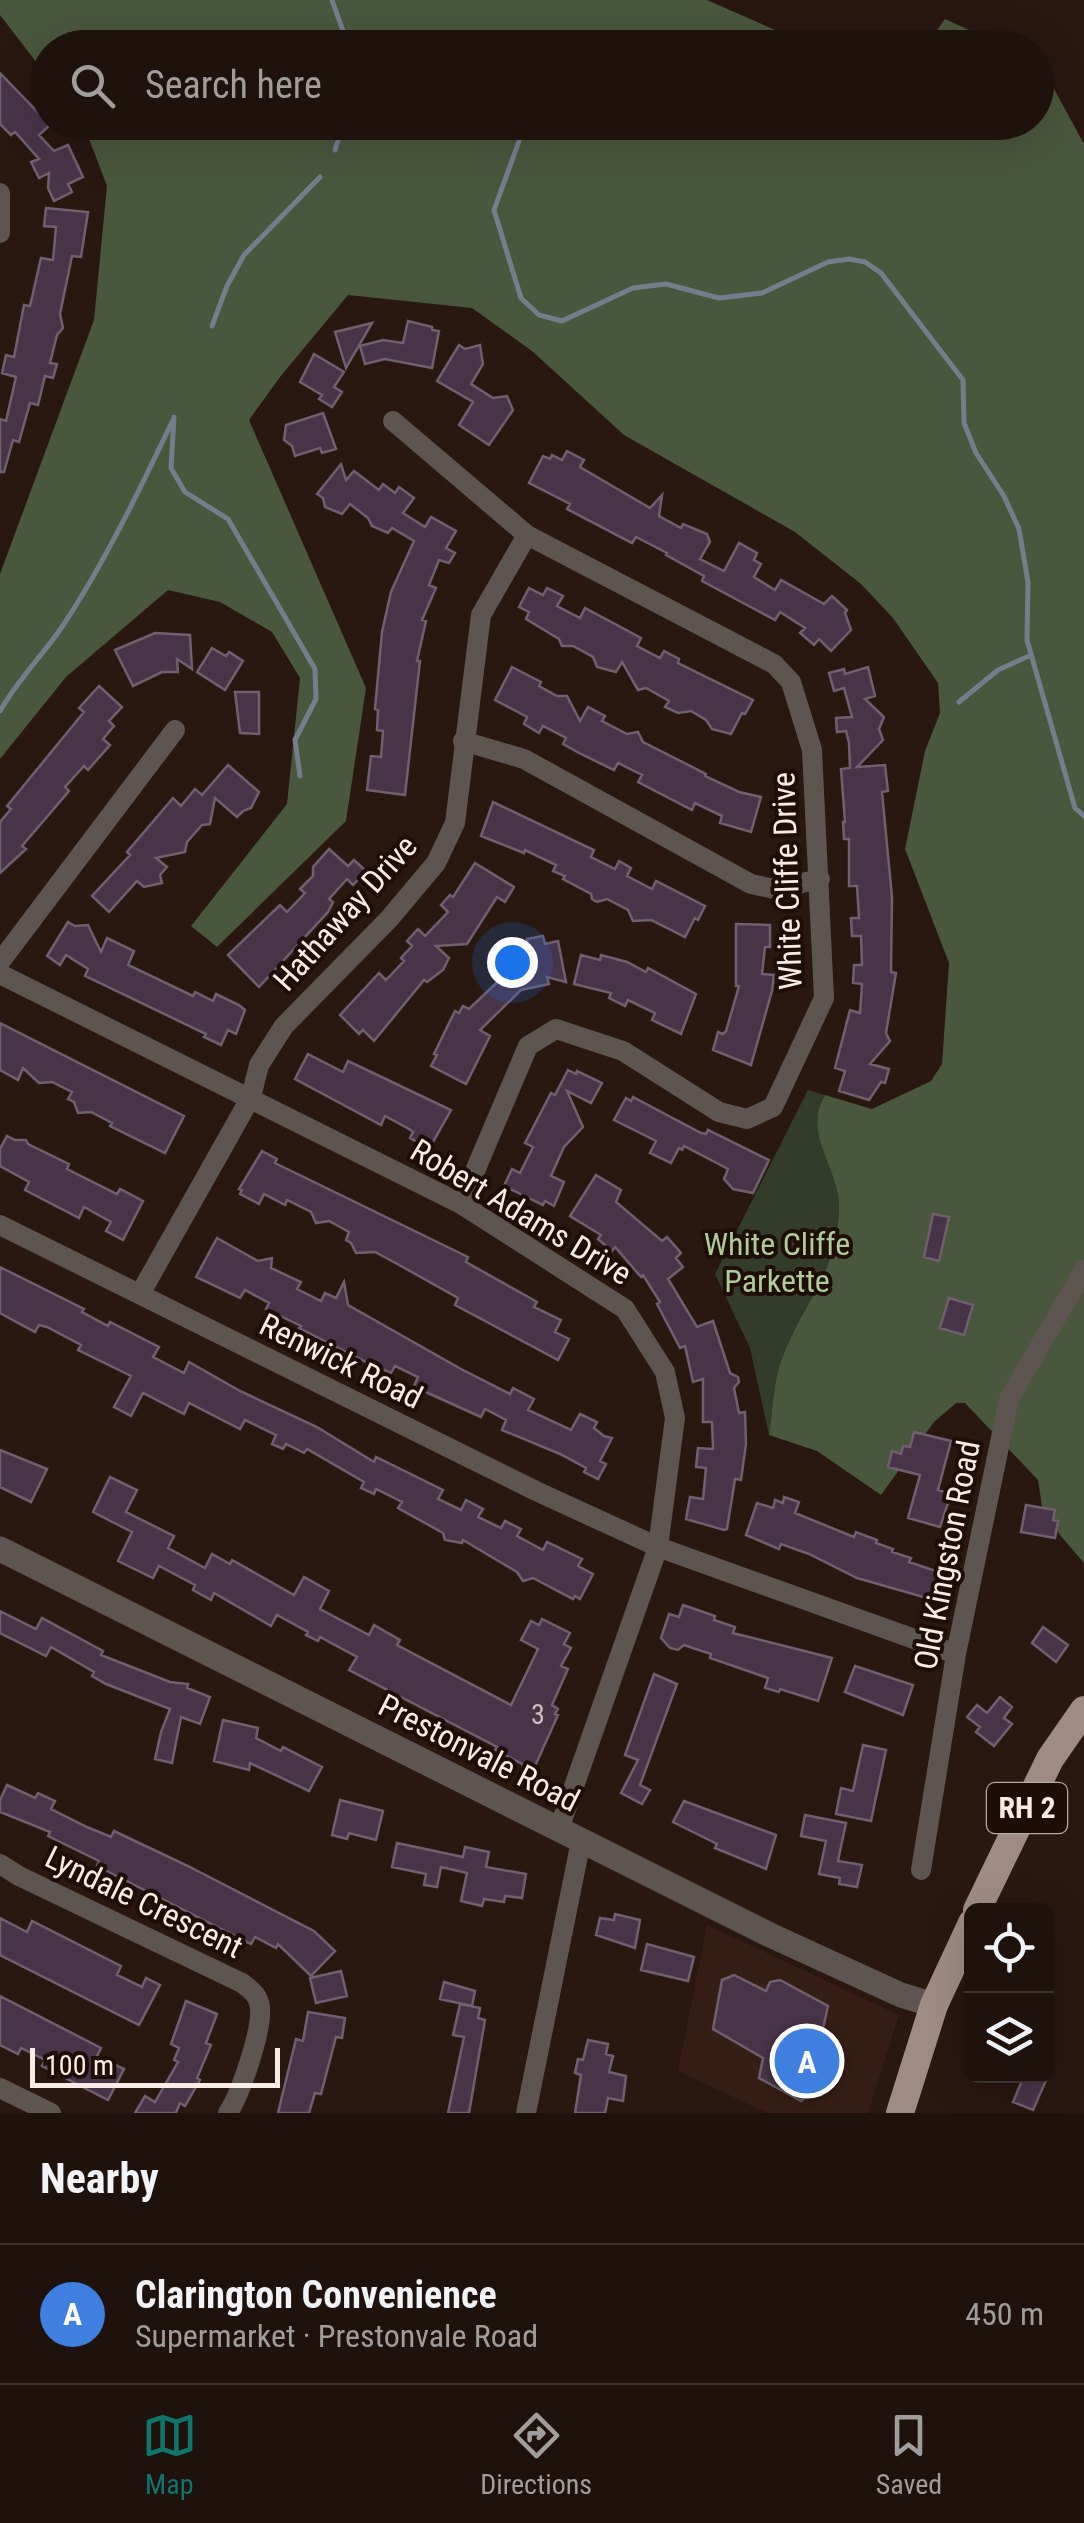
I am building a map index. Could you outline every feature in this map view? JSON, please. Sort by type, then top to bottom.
[{"type":"main road","name":"RH 2","points":[[981,1903],[1050,1759],[1084,1710]]},
{"type":"main road","points":[[900,2113],[934,2005],[964,1940]]},
{"type":"street","points":[[0,194],[0,233]]},
{"type":"street","name":"White Cliffe Drive","points":[[393,422],[528,534],[774,664],[792,682],[812,750],[824,998],[774,1107],[747,1119],[718,1112],[624,1051],[556,1029],[528,1046],[461,1204]]},
{"type":"street","name":"Hathaway Drive","points":[[140,1294],[251,1097],[259,1065],[284,1026],[389,919],[436,863],[456,822],[480,616],[528,534]]},
{"type":"street","points":[[0,962],[175,730]]},
{"type":"street","points":[[464,741],[524,759],[751,884],[774,889],[820,879]]},
{"type":"street","name":"Robert Adams Drive","points":[[0,974],[461,1204],[625,1310],[665,1372],[675,1418],[658,1547],[570,1835],[526,2113]]},
{"type":"street","name":"Renwick Road","points":[[0,1224],[536,1491],[658,1547],[956,1654]]},
{"type":"street","name":"Old Kingston Road","points":[[921,1870],[956,1654],[1009,1400],[1084,1270]]},
{"type":"street","name":"Prestonvale Road","points":[[0,1549],[770,1935],[901,1995],[934,2005]]},
{"type":"street","name":"Lyndale Crescent","points":[[0,1864],[242,1983],[256,1994],[260,2009],[242,2086],[228,2113]]},
{"type":"street","points":[[0,2088],[50,2113]]},
{"type":"shaded area","points":[[707,1925],[899,2015],[868,2113],[767,2113],[678,2071]]},
{"type":"green space","points":[[0,0],[707,0],[775,30],[30,30],[30,54],[0,15]]},
{"type":"green space","points":[[945,19],[969,30],[937,30]]},
{"type":"green space","points":[[1054,89],[1084,144],[1084,1563],[1042,1506],[1038,1480],[965,1403],[956,1403],[934,1422],[881,1495],[817,1451],[769,1435],[779,1367],[826,1269],[837,1230],[837,1192],[819,1137],[819,1109],[825,1095],[872,1109],[931,1081],[942,1064],[949,963],[905,849],[925,751],[940,713],[938,683],[893,618],[861,584],[795,532],[624,435],[532,351],[472,308],[348,295],[249,420],[366,688],[346,821],[217,947],[191,926],[287,804],[300,678],[272,632],[220,602],[168,590],[66,677],[0,759],[0,574],[94,320],[107,186],[89,140],[1054,140]]},
{"type":"green space","name":"White Cliffe Parkette","points":[[808,1090],[825,1095],[818,1123],[838,1193],[837,1231],[826,1270],[779,1367],[769,1435],[750,1348],[715,1274]]},
{"type":"building","points":[[0,73],[30,104],[30,140],[44,140],[54,151],[68,145],[83,177],[68,184],[72,192],[54,201],[48,188],[49,173],[39,178],[31,162],[39,159],[15,132],[11,135],[0,124]]},
{"type":"building","points":[[46,208],[88,212],[81,257],[72,256],[60,314],[63,328],[57,335],[50,363],[57,364],[53,378],[45,376],[38,405],[30,403],[19,442],[13,440],[4,472],[0,472],[0,419],[6,421],[16,377],[2,373],[6,355],[14,357],[24,305],[30,306],[41,258],[53,260],[56,227],[44,226]]},
{"type":"building","points":[[408,321],[439,331],[432,368],[385,359],[365,364],[360,346],[383,340],[403,343]]},
{"type":"building","points":[[372,323],[346,368],[335,332]]},
{"type":"building","points":[[459,345],[465,349],[480,345],[483,364],[471,384],[493,398],[507,396],[513,410],[489,445],[459,425],[473,402],[437,381]]},
{"type":"building","points":[[314,354],[344,372],[334,387],[342,392],[332,407],[319,399],[322,395],[300,382]]},
{"type":"building","points":[[323,413],[336,449],[322,453],[320,448],[295,456],[292,446],[284,440],[286,425]]},
{"type":"building","points":[[567,451],[584,460],[580,467],[650,508],[662,495],[659,516],[681,528],[683,524],[707,534],[710,542],[700,559],[724,571],[739,543],[757,553],[754,560],[761,564],[754,577],[775,590],[781,580],[824,604],[832,596],[847,610],[851,630],[831,651],[819,639],[814,645],[800,633],[805,628],[780,612],[775,620],[702,581],[704,576],[667,553],[636,537],[632,543],[567,509],[570,504],[529,483],[543,456],[562,460]]},
{"type":"building","points":[[341,464],[346,480],[354,471],[379,490],[383,484],[395,493],[399,487],[414,498],[403,513],[425,527],[431,517],[456,531],[446,548],[455,553],[449,563],[439,560],[429,585],[436,588],[422,620],[426,621],[417,661],[405,795],[367,790],[371,756],[381,757],[383,731],[377,730],[375,709],[382,632],[391,592],[414,541],[392,528],[388,533],[372,526],[350,504],[342,514],[325,507],[323,498],[317,494]]},
{"type":"building","points":[[529,588],[543,595],[547,588],[563,596],[557,606],[580,618],[585,608],[641,638],[637,646],[660,658],[664,651],[679,659],[678,663],[753,700],[731,734],[712,729],[691,711],[678,713],[665,707],[669,701],[646,688],[638,690],[622,662],[616,672],[597,667],[593,657],[573,646],[562,646],[559,639],[526,619],[529,612],[519,607]]},
{"type":"building","points":[[155,633],[190,635],[192,669],[177,659],[178,672],[162,672],[133,686],[115,650]]},
{"type":"building","points":[[212,648],[243,661],[225,690],[197,672]]},
{"type":"building","points":[[512,667],[541,682],[539,686],[557,696],[567,696],[580,721],[588,707],[605,716],[602,721],[627,734],[638,732],[643,742],[705,776],[739,792],[761,797],[751,832],[720,823],[722,816],[695,803],[692,810],[638,782],[642,775],[618,763],[614,770],[579,753],[563,744],[566,738],[543,726],[539,733],[524,724],[527,717],[495,700]]},
{"type":"building","points":[[868,667],[875,696],[865,699],[884,717],[879,729],[883,740],[857,767],[885,765],[888,791],[882,792],[892,897],[891,972],[896,973],[886,1033],[890,1041],[870,1064],[889,1069],[885,1083],[881,1082],[869,1100],[839,1091],[845,1071],[835,1068],[850,1010],[860,1013],[862,984],[853,983],[854,965],[862,965],[861,936],[852,936],[851,918],[859,918],[857,886],[849,886],[849,839],[844,839],[843,822],[841,769],[850,768],[849,743],[846,731],[837,732],[836,718],[852,717],[844,688],[834,691],[829,673],[844,669],[845,674]]},
{"type":"building","points":[[99,686],[122,707],[109,721],[114,726],[103,739],[110,745],[88,770],[84,766],[65,787],[69,791],[22,846],[26,849],[0,873],[0,822],[11,809],[7,806],[84,712],[79,708]]},
{"type":"building","points":[[235,692],[259,692],[259,734],[240,733]]},
{"type":"building","points":[[228,765],[259,792],[251,808],[237,817],[215,798],[210,824],[202,825],[187,842],[185,852],[156,858],[167,867],[160,875],[162,883],[144,887],[137,881],[109,912],[92,896],[130,855],[127,852],[173,798],[181,806],[195,789],[202,795]]},
{"type":"building","points":[[493,802],[594,850],[591,857],[615,869],[619,861],[631,868],[627,876],[652,889],[656,881],[705,906],[698,920],[695,918],[685,937],[651,920],[633,921],[628,910],[607,899],[597,902],[591,894],[563,879],[565,876],[553,871],[556,865],[481,836]]},
{"type":"building","points":[[329,849],[348,866],[354,860],[366,871],[353,885],[347,879],[329,899],[333,902],[328,912],[259,987],[228,955],[280,905],[287,912],[305,893],[300,889]]},
{"type":"building","points":[[475,863],[514,887],[505,902],[497,897],[467,944],[436,946],[449,958],[443,970],[427,982],[424,980],[374,1041],[363,1030],[359,1034],[340,1015],[379,973],[386,980],[404,961],[401,958],[412,946],[407,941],[418,929],[425,936],[448,912],[441,905],[450,895],[453,897]]},
{"type":"building","points":[[68,922],[88,925],[101,952],[107,938],[134,951],[128,965],[193,996],[195,992],[213,1001],[216,994],[239,1005],[245,1010],[236,1034],[228,1030],[221,1045],[204,1037],[206,1034],[85,976],[88,969],[66,955],[60,965],[47,956]]},
{"type":"building","points":[[736,924],[770,925],[770,947],[765,947],[762,974],[774,975],[772,991],[751,1065],[713,1050],[718,1032],[726,1031],[739,986]]},
{"type":"building","points":[[543,936],[545,944],[558,941],[566,982],[547,977],[549,984],[521,990],[480,1030],[490,1036],[466,1084],[431,1066],[455,1011],[459,1013],[463,1006],[469,1009],[509,971],[511,974],[532,970],[527,939]]},
{"type":"building","points":[[581,955],[600,960],[601,955],[646,972],[648,968],[696,994],[681,1034],[652,1020],[655,1013],[628,1000],[625,1006],[609,998],[611,993],[574,984]]},
{"type":"building","points":[[0,1023],[184,1116],[165,1153],[110,1126],[112,1123],[91,1112],[78,1113],[74,1102],[68,1099],[72,1092],[52,1082],[39,1083],[23,1068],[18,1080],[0,1070]]},
{"type":"building","points":[[308,1054],[343,1072],[348,1061],[451,1110],[429,1149],[410,1138],[413,1132],[385,1116],[381,1125],[295,1079]]},
{"type":"building","points":[[568,1070],[602,1083],[591,1103],[567,1091],[583,1127],[564,1147],[551,1176],[564,1182],[554,1206],[545,1201],[543,1205],[504,1186],[512,1169],[520,1173],[533,1147],[525,1143]]},
{"type":"building","points":[[633,1097],[701,1133],[708,1130],[769,1160],[753,1193],[733,1189],[724,1179],[728,1169],[684,1146],[671,1163],[650,1153],[656,1141],[614,1120],[626,1098],[631,1101]]},
{"type":"building","points":[[7,1136],[26,1140],[69,1164],[67,1169],[117,1194],[120,1189],[143,1201],[123,1240],[106,1231],[111,1222],[84,1207],[79,1218],[25,1190],[29,1182],[0,1166],[0,1149]]},
{"type":"building","points":[[262,1151],[277,1159],[275,1163],[468,1257],[466,1262],[537,1302],[534,1307],[561,1320],[555,1332],[569,1339],[558,1360],[455,1305],[458,1298],[375,1252],[356,1253],[346,1240],[349,1232],[329,1221],[316,1223],[311,1212],[287,1200],[285,1205],[264,1194],[259,1204],[240,1194],[239,1189]]},
{"type":"building","points":[[596,1175],[621,1190],[616,1202],[662,1241],[667,1237],[681,1253],[676,1258],[683,1267],[668,1279],[697,1327],[713,1321],[730,1373],[738,1377],[734,1388],[739,1413],[745,1412],[746,1444],[741,1480],[735,1479],[727,1529],[686,1519],[690,1497],[703,1499],[706,1468],[696,1467],[698,1448],[713,1449],[712,1422],[703,1422],[703,1379],[693,1382],[685,1346],[680,1348],[643,1275],[615,1247],[612,1251],[598,1239],[601,1235],[570,1216]]},
{"type":"building","points":[[933,1214],[949,1217],[939,1261],[924,1257]]},
{"type":"building","points":[[217,1238],[258,1261],[272,1258],[271,1268],[301,1282],[297,1289],[321,1301],[325,1293],[336,1298],[344,1282],[348,1305],[510,1394],[513,1388],[534,1399],[528,1410],[571,1430],[580,1414],[597,1422],[594,1428],[612,1438],[600,1461],[606,1464],[598,1479],[560,1454],[502,1430],[506,1420],[485,1409],[481,1417],[430,1394],[414,1386],[418,1377],[395,1366],[391,1373],[368,1363],[266,1309],[269,1303],[245,1290],[240,1298],[196,1277]]},
{"type":"building","points":[[0,1267],[84,1309],[82,1312],[108,1326],[110,1322],[159,1347],[153,1357],[184,1373],[189,1362],[317,1427],[374,1462],[376,1457],[443,1490],[438,1499],[461,1510],[466,1500],[483,1509],[478,1517],[501,1528],[505,1521],[521,1529],[517,1536],[543,1550],[547,1542],[582,1559],[578,1566],[593,1574],[580,1599],[533,1578],[523,1581],[517,1572],[463,1540],[445,1540],[443,1533],[398,1508],[402,1502],[376,1489],[374,1494],[361,1488],[364,1482],[307,1449],[304,1453],[286,1444],[283,1449],[272,1444],[276,1435],[245,1420],[240,1429],[189,1403],[184,1414],[143,1393],[131,1416],[114,1407],[131,1376],[78,1350],[81,1345],[47,1327],[39,1325],[35,1332],[0,1313]]},
{"type":"building","points":[[949,1298],[973,1305],[964,1335],[940,1328]]},
{"type":"building","points":[[914,1432],[951,1441],[938,1490],[951,1494],[940,1527],[908,1518],[920,1475],[888,1467],[892,1451],[901,1454],[903,1446],[910,1447]]},
{"type":"building","points":[[0,1450],[47,1469],[31,1502],[0,1487]]},
{"type":"building","points":[[110,1477],[137,1490],[126,1512],[174,1536],[168,1548],[205,1568],[212,1554],[230,1564],[232,1560],[294,1595],[304,1577],[329,1591],[320,1609],[369,1635],[374,1625],[400,1640],[397,1645],[511,1705],[538,1649],[521,1640],[531,1621],[539,1625],[542,1619],[570,1633],[564,1644],[571,1648],[561,1666],[568,1669],[552,1705],[558,1709],[558,1715],[535,1766],[524,1770],[522,1764],[495,1750],[497,1747],[349,1670],[357,1657],[320,1637],[318,1641],[306,1635],[308,1632],[277,1615],[271,1626],[214,1593],[211,1600],[193,1590],[195,1585],[159,1566],[153,1578],[118,1561],[132,1532],[93,1512]]},
{"type":"building","points":[[784,1497],[799,1502],[795,1513],[854,1537],[856,1532],[877,1540],[892,1552],[911,1558],[909,1562],[939,1572],[930,1599],[857,1578],[809,1554],[781,1544],[779,1549],[746,1535],[757,1503],[773,1508],[775,1500],[783,1503]]},
{"type":"building","points":[[1026,1505],[1055,1510],[1055,1538],[1021,1532]]},
{"type":"building","points":[[683,1605],[735,1627],[733,1633],[832,1658],[818,1701],[765,1688],[768,1678],[710,1658],[711,1654],[684,1645],[678,1650],[670,1648],[661,1638],[669,1614],[679,1617]]},
{"type":"building","points":[[0,1611],[36,1629],[42,1618],[103,1651],[101,1655],[170,1682],[188,1684],[187,1688],[210,1697],[200,1724],[181,1717],[172,1763],[155,1759],[170,1709],[106,1684],[92,1676],[94,1672],[51,1647],[46,1656],[0,1633]]},
{"type":"building","points":[[1043,1627],[1068,1645],[1056,1662],[1032,1643]]},
{"type":"building","points":[[855,1666],[913,1685],[903,1715],[845,1692]]},
{"type":"building","points":[[654,1674],[677,1684],[640,1785],[650,1790],[642,1804],[621,1793],[638,1760],[625,1755]]},
{"type":"building","points":[[1000,1697],[1012,1707],[1004,1718],[1012,1724],[994,1746],[976,1732],[980,1727],[967,1717],[977,1705],[987,1713]]},
{"type":"building","points":[[223,1720],[258,1728],[256,1738],[322,1767],[309,1791],[250,1763],[249,1770],[214,1761]]},
{"type":"building","points":[[863,1745],[886,1750],[871,1821],[836,1814],[841,1788],[853,1791]]},
{"type":"building","points":[[7,1785],[35,1798],[38,1793],[55,1801],[51,1809],[87,1827],[111,1837],[114,1831],[188,1866],[314,1931],[335,1951],[311,1976],[278,1944],[276,1948],[255,1937],[251,1944],[97,1866],[99,1861],[48,1836],[50,1832],[0,1812],[0,1800]]},
{"type":"building","points":[[340,1800],[383,1811],[376,1840],[349,1833],[347,1839],[332,1835]]},
{"type":"building","points":[[684,1801],[776,1835],[766,1869],[715,1848],[717,1844],[673,1822]]},
{"type":"building","points":[[805,1815],[846,1823],[838,1861],[862,1865],[857,1887],[839,1884],[840,1878],[819,1874],[826,1841],[801,1836]]},
{"type":"building","points":[[397,1843],[463,1857],[465,1847],[489,1852],[486,1867],[526,1874],[522,1898],[505,1896],[504,1902],[484,1899],[482,1906],[461,1901],[467,1873],[441,1867],[437,1887],[424,1885],[426,1874],[392,1867]]},
{"type":"building","points":[[615,1914],[640,1920],[635,1948],[596,1935],[600,1918],[614,1920]]},
{"type":"building","points":[[0,1918],[27,1932],[32,1921],[121,1966],[117,1975],[142,1987],[146,1978],[160,1985],[139,2025],[0,1955]]},
{"type":"building","points":[[647,1944],[694,1957],[688,1981],[641,1970]]},
{"type":"building","points":[[341,1971],[347,1996],[316,2003],[310,1978]]},
{"type":"building","points":[[734,1975],[766,1991],[770,1982],[780,1980],[828,2006],[808,2095],[801,2101],[759,2078],[763,2058],[713,2029],[722,1980]]},
{"type":"building","points":[[444,1982],[475,1991],[472,2006],[440,1999]]},
{"type":"building","points":[[0,1996],[101,2048],[97,2056],[124,2069],[108,2100],[42,2066],[45,2060],[21,2048],[18,2054],[0,2045]]},
{"type":"building","points":[[186,2001],[217,2014],[206,2043],[211,2045],[197,2078],[200,2080],[185,2106],[180,2103],[176,2113],[135,2113],[145,2096],[155,2102],[178,2062],[174,2060],[179,2048],[171,2044]]},
{"type":"building","points":[[460,2004],[480,2008],[478,2018],[485,2020],[469,2113],[448,2113],[464,2037],[453,2035]]},
{"type":"building","points":[[308,2012],[345,2018],[342,2038],[336,2037],[321,2094],[315,2093],[309,2113],[278,2113],[296,2039],[303,2041]]},
{"type":"building","points":[[588,2040],[608,2044],[606,2054],[613,2056],[609,2072],[626,2076],[623,2101],[608,2098],[605,2113],[575,2113],[581,2075],[575,2073]]},
{"type":"building","points":[[1021,2083],[1045,2083],[1033,2110],[1013,2102]]},
{"type":"waterway","points":[[332,0],[343,30]]},
{"type":"waterway","points":[[335,150],[338,140]]},
{"type":"waterway","points":[[519,140],[494,210],[521,298],[539,315],[562,321],[633,288],[666,284],[719,298],[762,293],[828,262],[849,259],[865,262],[881,273],[963,380],[964,423],[976,453],[1004,496],[1019,529],[1028,582],[1027,640],[1075,808],[1084,816]]},
{"type":"waterway","points":[[212,326],[244,255],[320,177]]},
{"type":"waterway","points":[[174,417],[171,468],[185,492],[228,519],[315,669],[316,699],[295,740],[300,776]]},
{"type":"waterway","points":[[0,711],[79,600],[173,420]]},
{"type":"waterway","points":[[959,702],[998,670],[1031,655]]},
{"type":"place","name":"Clarington Convenience","points":[[807,2061]]}]
